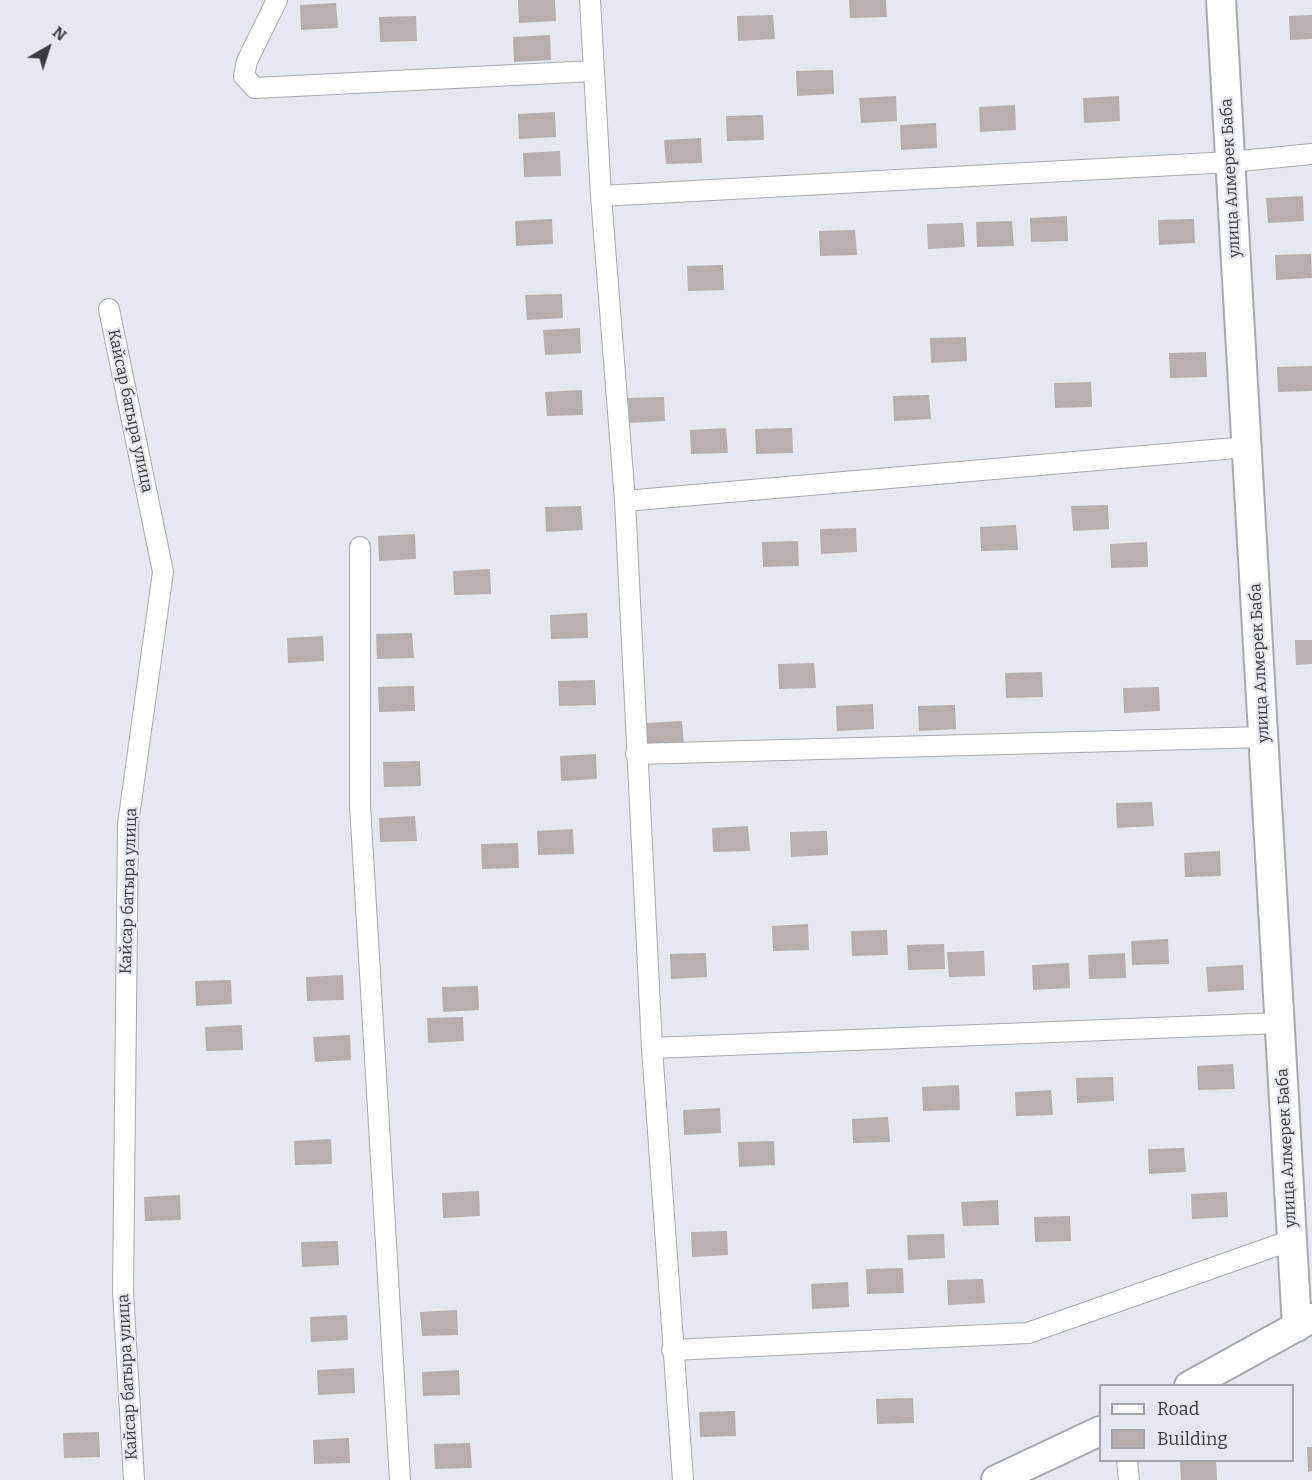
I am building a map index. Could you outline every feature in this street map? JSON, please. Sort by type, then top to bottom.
[{"type":"street","points":[[277,0],[247,61],[244,76],[255,88],[594,71]]},
{"type":"street","points":[[590,0],[601,196],[626,501],[636,754],[652,1048],[683,1480]]},
{"type":"street","name":"улица Алмерек Баба","points":[[1221,0],[1292,1239],[1305,1322]]},
{"type":"street","points":[[601,196],[1230,162],[1312,154]]},
{"type":"street","name":"Кайсар батыра улица","points":[[109,309],[163,572],[128,824],[123,1291],[134,1480]]},
{"type":"street","points":[[626,501],[1247,447]]},
{"type":"street","points":[[360,547],[360,805],[400,1480]]},
{"type":"street","points":[[636,754],[1264,737]]},
{"type":"street","points":[[652,1048],[1280,1023]]},
{"type":"street","points":[[672,1350],[1028,1333],[1292,1239]]},
{"type":"street","points":[[1192,1384],[1305,1322]]},
{"type":"street","points":[[996,1480],[1099,1432]]},
{"type":"street","points":[[1127,1462],[1129,1480]]},
{"type":"building","points":[[518,0],[555,0],[556,21],[519,23]]},
{"type":"building","points":[[849,0],[886,0],[887,17],[850,18]]},
{"type":"building","points":[[336,3],[338,28],[301,30],[300,5]]},
{"type":"building","points":[[773,15],[775,39],[738,41],[737,16]]},
{"type":"building","points":[[1312,15],[1312,39],[1290,40],[1289,16]]},
{"type":"building","points":[[416,16],[417,41],[380,42],[379,17]]},
{"type":"building","points":[[550,35],[551,60],[514,62],[513,37]]},
{"type":"building","points":[[833,70],[834,94],[797,96],[796,71]]},
{"type":"building","points":[[896,96],[897,121],[861,123],[859,98]]},
{"type":"building","points":[[1119,96],[1120,121],[1084,123],[1083,98]]},
{"type":"building","points":[[1015,105],[1016,130],[980,132],[979,107]]},
{"type":"building","points":[[555,112],[556,137],[519,139],[518,114]]},
{"type":"building","points":[[763,115],[764,140],[727,141],[726,116]]},
{"type":"building","points":[[936,123],[937,148],[901,150],[900,125]]},
{"type":"building","points":[[701,138],[702,163],[666,164],[664,140]]},
{"type":"building","points":[[560,151],[561,176],[524,177],[523,153]]},
{"type":"building","points":[[1303,196],[1304,221],[1268,223],[1266,198]]},
{"type":"building","points":[[1067,216],[1068,241],[1031,242],[1030,218]]},
{"type":"building","points":[[552,219],[553,244],[516,246],[515,221]]},
{"type":"building","points":[[1194,219],[1195,243],[1159,245],[1158,220]]},
{"type":"building","points":[[1012,221],[1014,246],[977,247],[976,222]]},
{"type":"building","points":[[963,223],[965,247],[928,249],[927,224]]},
{"type":"building","points":[[855,230],[857,255],[820,256],[819,231]]},
{"type":"building","points":[[1311,254],[1312,278],[1276,280],[1275,255]]},
{"type":"building","points":[[723,265],[724,290],[688,291],[687,266]]},
{"type":"building","points":[[562,294],[563,318],[527,320],[525,295]]},
{"type":"building","points":[[580,328],[581,353],[545,355],[543,330]]},
{"type":"building","points":[[966,337],[967,361],[931,363],[930,338]]},
{"type":"building","points":[[1206,352],[1207,377],[1170,378],[1169,353]]},
{"type":"building","points":[[1312,366],[1312,391],[1278,392],[1277,367]]},
{"type":"building","points":[[1091,382],[1092,407],[1055,408],[1054,383]]},
{"type":"building","points":[[582,390],[583,415],[547,416],[545,392]]},
{"type":"building","points":[[929,395],[931,419],[894,421],[893,396]]},
{"type":"building","points":[[664,397],[665,421],[629,423],[628,398]]},
{"type":"building","points":[[726,428],[728,453],[691,454],[690,430]]},
{"type":"building","points":[[792,428],[793,453],[756,454],[755,429]]},
{"type":"building","points":[[1108,505],[1109,529],[1073,531],[1071,506]]},
{"type":"building","points":[[581,506],[583,530],[546,532],[545,507]]},
{"type":"building","points":[[1016,525],[1018,550],[981,551],[980,527]]},
{"type":"building","points":[[856,528],[857,552],[821,554],[820,529]]},
{"type":"building","points":[[415,534],[416,559],[379,561],[378,536]]},
{"type":"building","points":[[798,541],[799,566],[763,567],[762,542]]},
{"type":"building","points":[[1147,542],[1148,567],[1111,568],[1110,544]]},
{"type":"building","points":[[490,569],[491,594],[454,595],[453,571]]},
{"type":"building","points":[[587,613],[588,638],[551,639],[550,615]]},
{"type":"building","points":[[412,633],[414,658],[377,659],[376,634]]},
{"type":"building","points":[[323,636],[324,661],[288,663],[287,638]]},
{"type":"building","points":[[1295,640],[1312,640],[1312,664],[1296,665]]},
{"type":"building","points":[[814,663],[816,688],[779,689],[778,664]]},
{"type":"building","points":[[1042,672],[1043,697],[1006,698],[1005,673]]},
{"type":"building","points":[[595,680],[596,705],[559,706],[558,681]]},
{"type":"building","points":[[414,686],[415,711],[379,712],[378,687]]},
{"type":"building","points":[[1159,687],[1160,711],[1124,713],[1123,688]]},
{"type":"building","points":[[873,704],[874,729],[837,731],[836,706]]},
{"type":"building","points":[[955,705],[956,729],[919,731],[918,706]]},
{"type":"building","points":[[682,721],[684,746],[647,747],[646,723]]},
{"type":"building","points":[[596,754],[597,779],[561,781],[560,756]]},
{"type":"building","points":[[420,761],[421,786],[384,787],[383,762]]},
{"type":"building","points":[[1152,802],[1154,826],[1117,828],[1116,803]]},
{"type":"building","points":[[415,816],[417,841],[380,842],[379,818]]},
{"type":"building","points":[[748,826],[750,851],[713,852],[712,828]]},
{"type":"building","points":[[573,829],[574,854],[538,855],[537,831]]},
{"type":"building","points":[[827,831],[828,855],[791,857],[790,832]]},
{"type":"building","points":[[518,843],[519,868],[482,869],[481,844]]},
{"type":"building","points":[[1220,851],[1221,876],[1185,877],[1184,853]]},
{"type":"building","points":[[808,924],[809,950],[773,951],[772,926]]},
{"type":"building","points":[[887,930],[888,955],[852,956],[851,931]]},
{"type":"building","points":[[1168,939],[1169,964],[1132,965],[1131,941]]},
{"type":"building","points":[[944,944],[945,969],[908,970],[907,945]]},
{"type":"building","points":[[984,951],[985,976],[949,977],[947,952]]},
{"type":"building","points":[[706,953],[707,977],[671,979],[670,954]]},
{"type":"building","points":[[1125,953],[1126,978],[1089,979],[1088,955]]},
{"type":"building","points":[[1069,963],[1070,988],[1033,990],[1032,965]]},
{"type":"building","points":[[1243,965],[1244,990],[1208,992],[1206,967]]},
{"type":"building","points":[[343,975],[344,1000],[307,1001],[306,977]]},
{"type":"building","points":[[231,980],[232,1004],[196,1006],[195,981]]},
{"type":"building","points":[[478,986],[479,1010],[443,1012],[442,987]]},
{"type":"building","points":[[463,1017],[464,1041],[428,1043],[427,1018]]},
{"type":"building","points":[[242,1025],[243,1050],[206,1051],[205,1027]]},
{"type":"building","points":[[350,1035],[351,1060],[315,1062],[313,1037]]},
{"type":"building","points":[[1233,1064],[1235,1089],[1198,1090],[1197,1066]]},
{"type":"building","points":[[1113,1077],[1114,1101],[1077,1103],[1076,1078]]},
{"type":"building","points":[[959,1085],[960,1110],[923,1111],[922,1087]]},
{"type":"building","points":[[1051,1090],[1053,1115],[1016,1116],[1015,1092]]},
{"type":"building","points":[[720,1108],[721,1133],[684,1135],[683,1110]]},
{"type":"building","points":[[888,1117],[890,1142],[853,1143],[852,1119]]},
{"type":"building","points":[[331,1139],[332,1164],[295,1165],[294,1141]]},
{"type":"building","points":[[774,1141],[775,1165],[739,1167],[738,1142]]},
{"type":"building","points":[[1184,1148],[1186,1172],[1149,1174],[1148,1149]]},
{"type":"building","points":[[479,1191],[480,1216],[443,1218],[442,1193]]},
{"type":"building","points":[[1227,1192],[1228,1217],[1192,1219],[1191,1194]]},
{"type":"building","points":[[180,1195],[181,1220],[145,1221],[144,1197]]},
{"type":"building","points":[[998,1200],[999,1225],[963,1226],[961,1202]]},
{"type":"building","points":[[1070,1216],[1071,1241],[1035,1242],[1034,1217]]},
{"type":"building","points":[[727,1231],[728,1255],[692,1257],[691,1232]]},
{"type":"building","points":[[944,1234],[945,1258],[908,1260],[907,1235]]},
{"type":"building","points":[[338,1241],[339,1265],[302,1267],[301,1242]]},
{"type":"building","points":[[903,1268],[904,1293],[867,1294],[866,1269]]},
{"type":"building","points":[[983,1279],[985,1303],[948,1305],[947,1280]]},
{"type":"building","points":[[848,1282],[849,1307],[812,1309],[811,1284]]},
{"type":"building","points":[[457,1310],[458,1335],[422,1336],[420,1312]]},
{"type":"building","points":[[347,1315],[348,1340],[311,1342],[310,1317]]},
{"type":"building","points":[[354,1368],[355,1393],[318,1395],[317,1370]]},
{"type":"building","points":[[459,1370],[460,1395],[423,1396],[422,1372]]},
{"type":"building","points":[[913,1398],[914,1423],[877,1424],[876,1399]]},
{"type":"building","points":[[735,1411],[736,1436],[700,1437],[699,1412]]},
{"type":"building","points":[[99,1432],[100,1457],[64,1458],[63,1433]]},
{"type":"building","points":[[349,1438],[350,1463],[314,1464],[313,1440]]},
{"type":"building","points":[[470,1443],[472,1468],[435,1469],[434,1444]]},
{"type":"building","points":[[1307,1447],[1312,1447],[1312,1471],[1308,1472]]},
{"type":"building","points":[[1180,1462],[1216,1462],[1217,1480],[1181,1480]]}]
